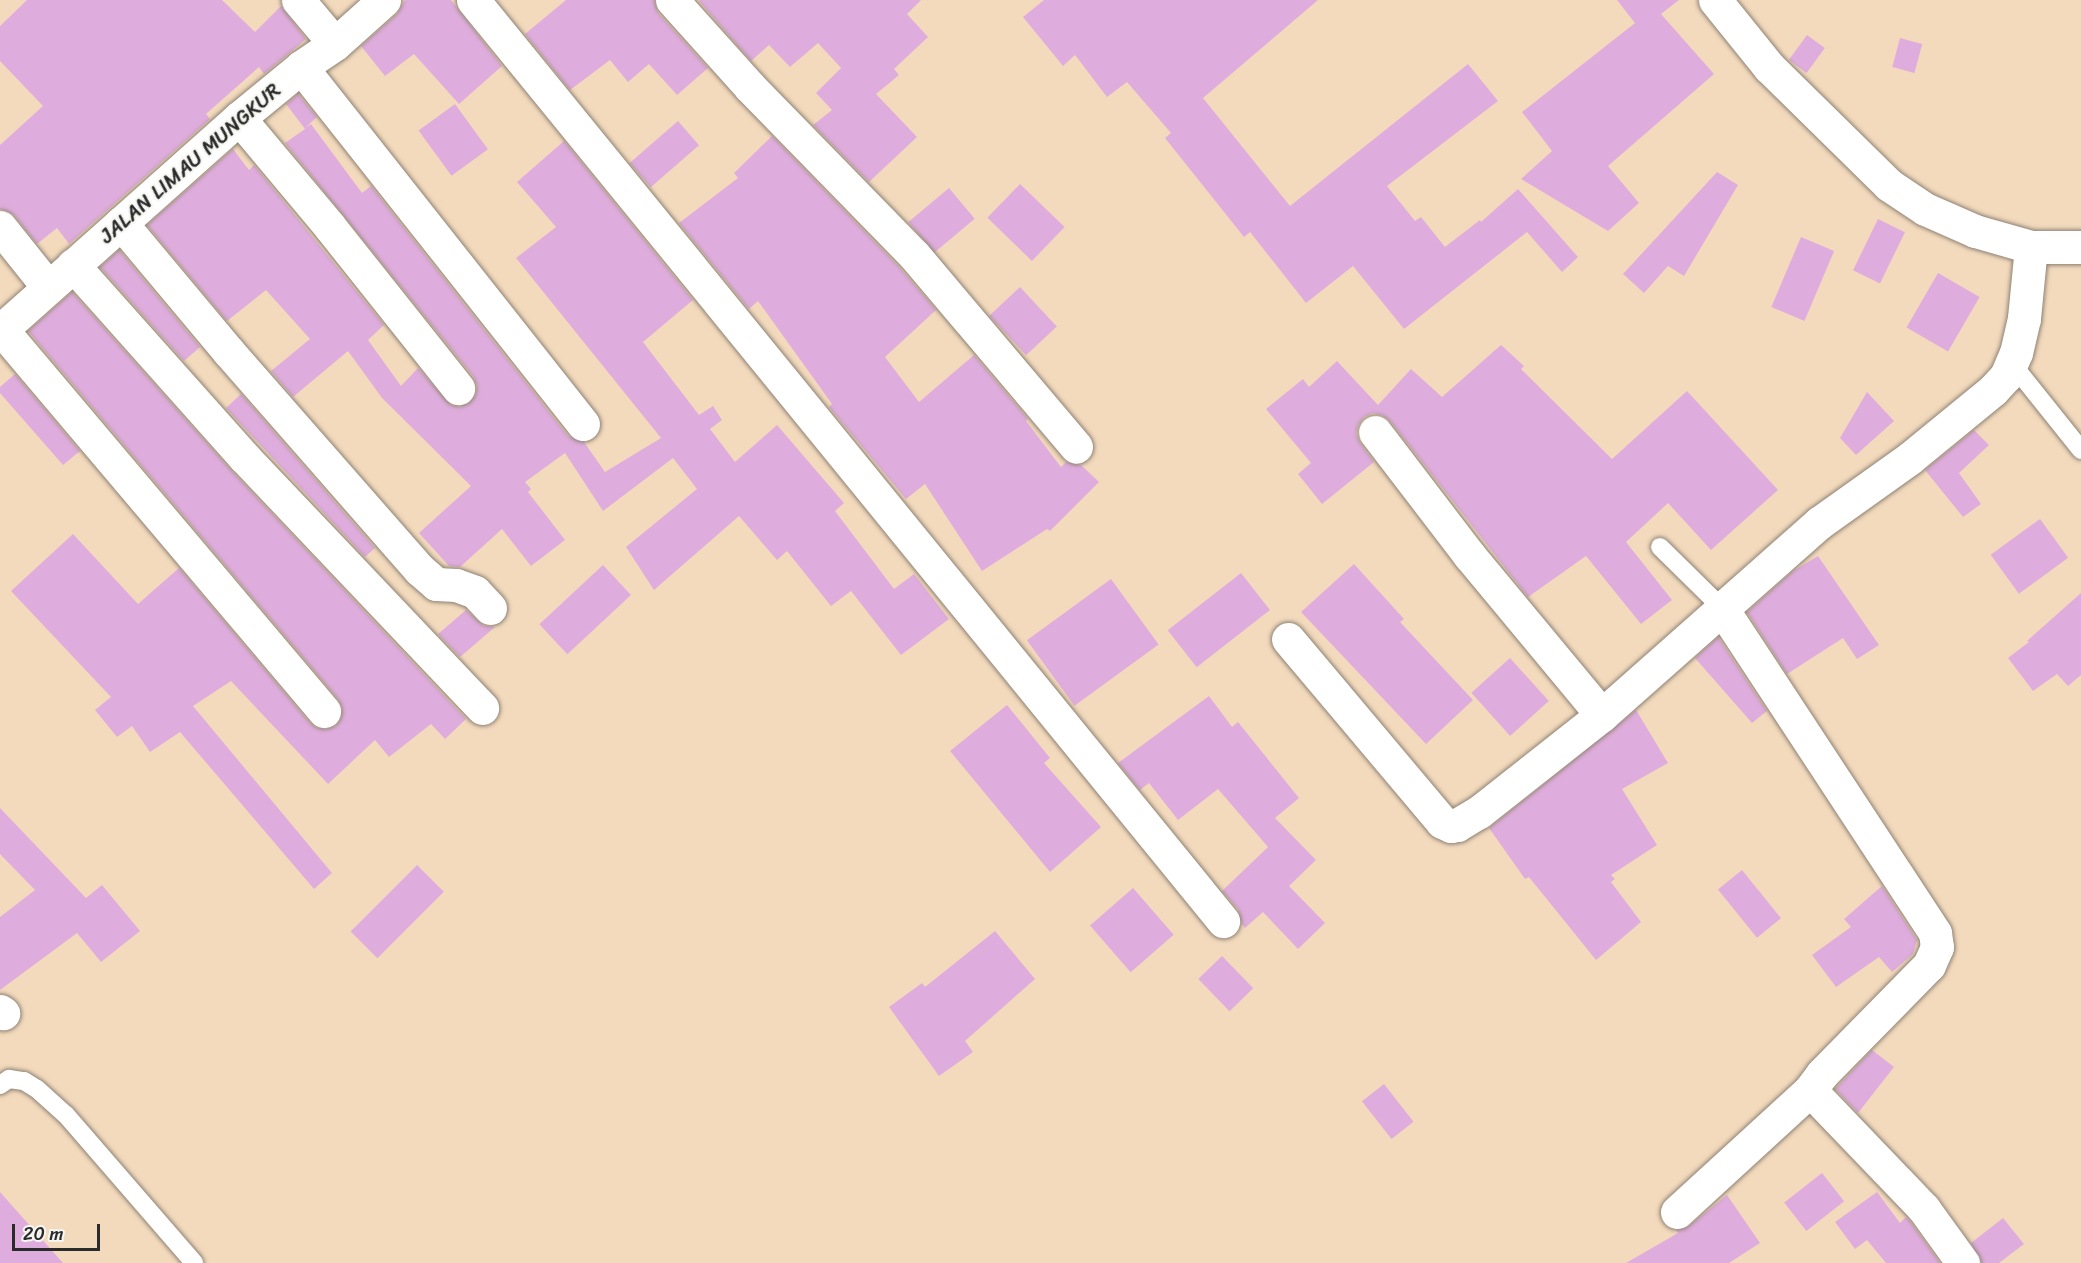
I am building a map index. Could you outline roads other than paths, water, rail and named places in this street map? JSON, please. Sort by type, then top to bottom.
[{"type":"street","points":[[298,0],[335,44]]},
{"type":"street","name":"JALAN LIMAU MUNGKUR","points":[[1,330],[239,118],[301,67],[335,44],[384,0]]},
{"type":"street","points":[[473,0],[1223,921]]},
{"type":"street","points":[[672,0],[750,87],[914,255],[1076,447]]},
{"type":"street","points":[[1715,0],[1769,67],[1889,185],[1925,209],[1965,227],[2031,247],[2081,247]]},
{"type":"street","points":[[301,67],[584,424]]},
{"type":"street","points":[[239,118],[330,227],[458,388]]},
{"type":"street","points":[[121,223],[228,351],[420,570],[436,584],[456,585],[475,592],[490,608]]},
{"type":"street","points":[[0,227],[48,287]]},
{"type":"street","points":[[1288,639],[1442,822],[1451,826],[1479,812],[1602,715],[1721,607],[1819,524],[1910,458],[1993,390],[2013,365],[2024,318],[2031,247]]},
{"type":"street","points":[[74,265],[244,457],[482,708]]},
{"type":"street","points":[[1,330],[324,711]]},
{"type":"street","points":[[1375,432],[1469,555],[1602,715]]},
{"type":"street","points":[[1677,1212],[1810,1090],[1822,1074],[1915,981],[1933,960],[1937,947],[1935,933],[1721,607]]},
{"type":"street","points":[[1810,1090],[1924,1209],[1963,1263]]},
{"type":"lane","points":[[2013,365],[2081,450]]},
{"type":"lane","points":[[1660,547],[1721,607]]},
{"type":"lane","points":[[0,1085],[9,1079],[24,1081],[37,1089],[66,1115],[194,1263]]}]
